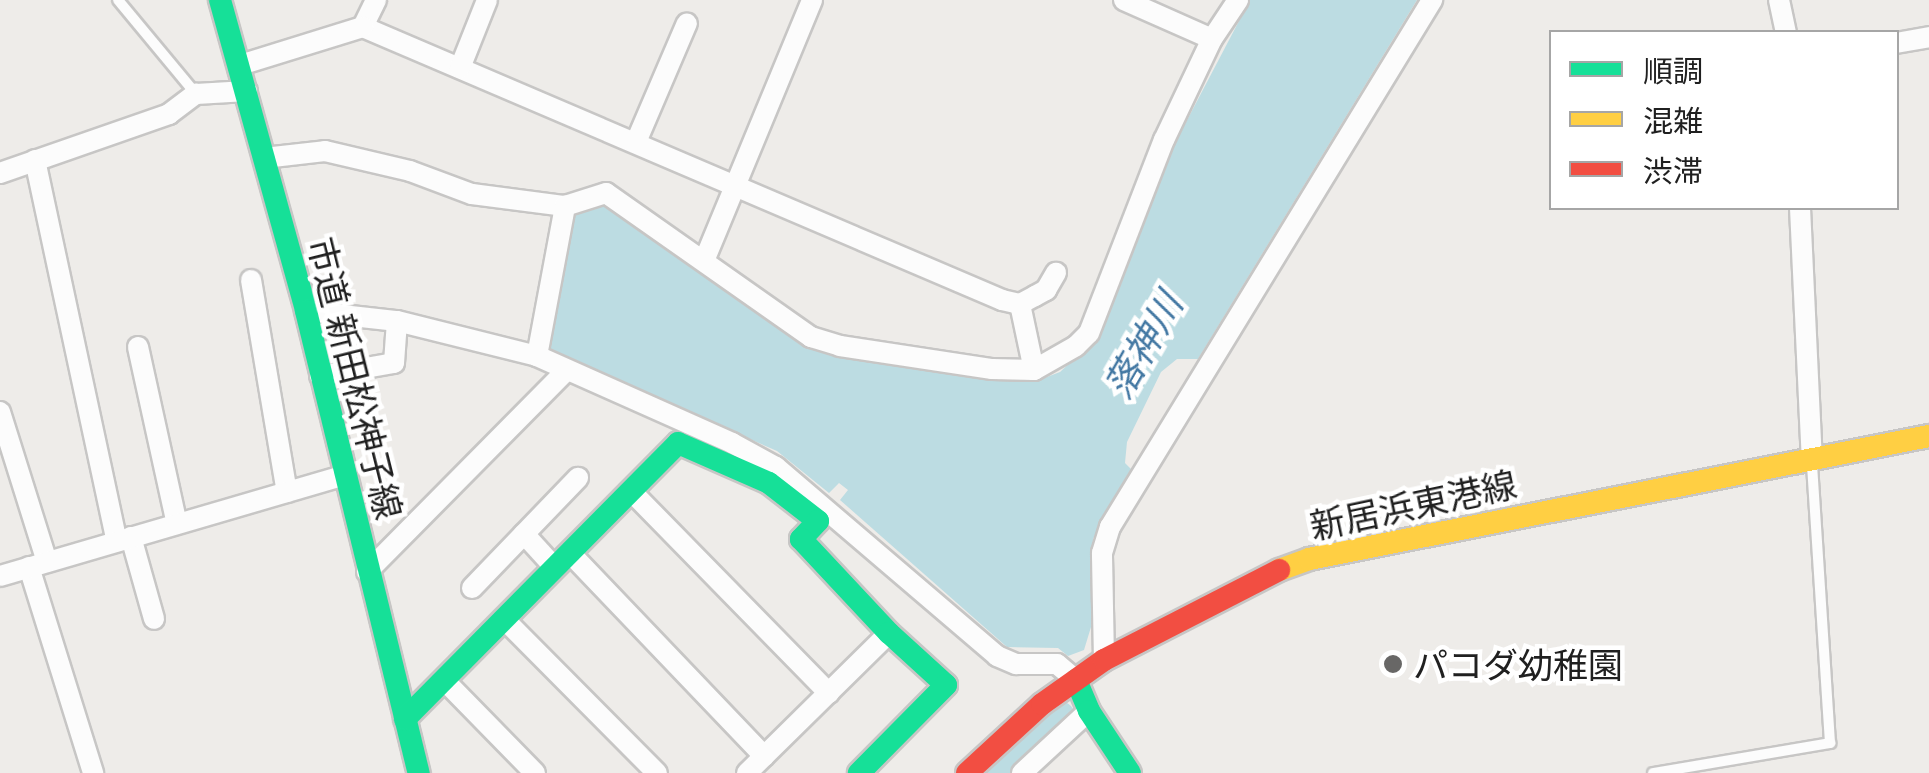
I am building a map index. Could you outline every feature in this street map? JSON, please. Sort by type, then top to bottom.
[{"type":"street","name":"市道 新田松神子線","points":[[220,0],[306,311],[418,773]]},
{"type":"street","points":[[363,27],[376,0]]},
{"type":"street","points":[[460,68],[488,0]]},
{"type":"street","points":[[704,261],[812,0]]},
{"type":"street","points":[[1124,0],[1163,8],[1212,39]]},
{"type":"street","points":[[264,158],[325,151],[410,170],[472,194],[565,206],[606,193],[811,337],[871,352],[992,369],[1034,370],[1058,358],[1090,332],[1164,140],[1212,39],[1238,0]]},
{"type":"street","points":[[1104,660],[1102,553],[1110,528],[1432,0]]},
{"type":"street","points":[[1779,0],[1786,30]]},
{"type":"street","points":[[636,142],[687,23]]},
{"type":"street","points":[[240,64],[363,27],[1002,300],[1020,304],[1046,290],[1056,272]]},
{"type":"street","points":[[1899,42],[1929,37]]},
{"type":"street","points":[[0,173],[169,114],[196,94],[247,91]]},
{"type":"street","points":[[35,160],[124,539],[154,618]]},
{"type":"street","points":[[537,356],[565,206]]},
{"type":"street","points":[[1800,210],[1812,460]]},
{"type":"street","points":[[251,280],[287,492]]},
{"type":"street","points":[[1020,304],[1034,370]]},
{"type":"street","points":[[306,311],[397,321],[537,356],[776,467],[997,656],[1016,664],[1057,664],[1076,680],[1089,712],[1130,773]]},
{"type":"street","points":[[320,376],[394,362],[397,321]]},
{"type":"street","points":[[138,348],[177,524]]},
{"type":"street","points":[[367,572],[565,372]]},
{"type":"street","points":[[0,412],[93,773]]},
{"type":"street","name":"新居浜東港線","points":[[968,773],[1104,660],[1267,575],[1309,559],[1929,436]]},
{"type":"street","points":[[405,718],[678,443],[770,483],[818,522],[800,539],[889,634],[946,685],[859,773]]},
{"type":"street","points":[[0,576],[343,476]]},
{"type":"street","points":[[472,588],[578,478]]},
{"type":"street","points":[[630,491],[829,692]]},
{"type":"street","points":[[524,534],[562,561],[764,756]]},
{"type":"street","points":[[504,620],[657,773]]},
{"type":"street","points":[[747,773],[889,634]]},
{"type":"street","points":[[444,680],[535,773]]},
{"type":"street","points":[[1022,773],[1089,712]]},
{"type":"lane","points":[[118,0],[196,94]]},
{"type":"lane","points":[[1652,773],[1830,743],[1812,460]]},
{"type":"water","points":[[1250,0],[1417,0],[1198,359],[1177,359],[1161,372],[1127,442],[1125,463],[1131,469],[1093,539],[1091,627],[1084,650],[1068,656],[1058,648],[1007,647],[840,500],[848,490],[839,483],[829,493],[777,451],[548,350],[574,214],[604,206],[802,342],[873,361],[1008,380],[1039,380],[1060,372],[1101,334],[1174,145]]},
{"type":"waterway","name":"落神川","points":[[998,773],[1060,716]]},
{"type":"traffic: fast","points":[[220,0],[306,311],[419,773]]},
{"type":"traffic: fast","points":[[405,719],[678,443],[769,483],[818,521],[801,539],[889,633],[946,685],[859,773]]},
{"type":"traffic: fast","points":[[1076,680],[1089,711],[1130,773]]},
{"type":"traffic: slow","points":[[1279,570],[1309,559],[1929,436]]},
{"type":"traffic: jam","points":[[967,773],[1042,704],[1104,660],[1279,570]]},
{"type":"place","name":"パコダ幼稚園","points":[[1393,664]]}]
